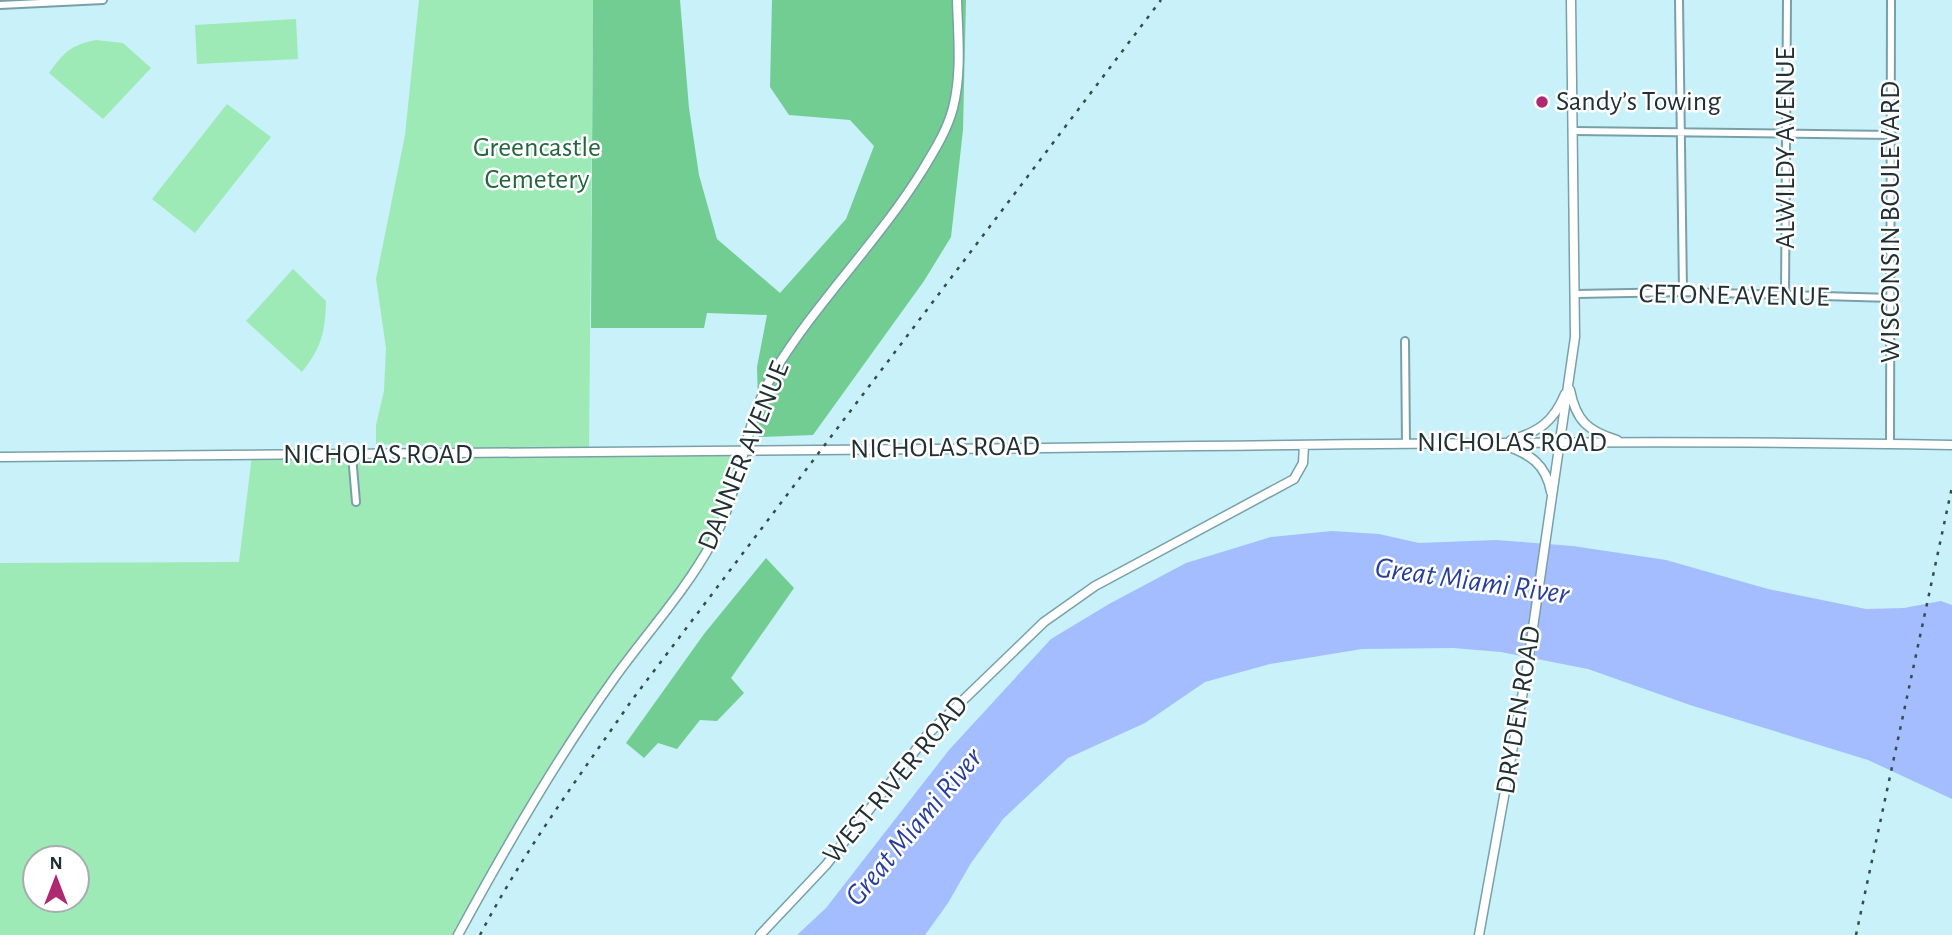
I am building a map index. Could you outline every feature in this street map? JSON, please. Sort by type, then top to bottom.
[{"type":"street","points":[[0,5],[103,0]]},
{"type":"street","name":"DANNER AVENUE","points":[[458,935],[524,818],[583,724],[709,548],[731,501],[743,452],[762,396],[786,352],[899,206],[942,136],[952,109],[956,86],[957,0]]},
{"type":"street","name":"DRYDEN ROAD","points":[[1479,935],[1521,700],[1575,337],[1572,0]]},
{"type":"street","points":[[1679,0],[1683,292]]},
{"type":"street","name":"ALWILDY AVENUE","points":[[1785,296],[1787,0]]},
{"type":"street","name":"WISCONSIN BOULEVARD","points":[[1890,444],[1891,0]]},
{"type":"street","points":[[1574,131],[1892,135]]},
{"type":"street","name":"CETONE AVENUE","points":[[1576,294],[1683,292],[1892,298]]},
{"type":"street","points":[[1405,341],[1405,444]]},
{"type":"street","points":[[1569,384],[1573,404],[1580,419],[1602,434],[1629,443]]},
{"type":"street","points":[[1498,443],[1529,434],[1546,425],[1569,384]]},
{"type":"street","points":[[1498,443],[1539,463],[1546,472],[1553,498]]},
{"type":"street","name":"NICHOLAS ROAD","points":[[0,457],[1498,443],[1952,445]]},
{"type":"street","name":"WEST RIVER ROAD","points":[[760,935],[826,865],[929,733],[1021,642],[1059,610],[1095,586],[1294,479],[1303,463],[1304,445]]},
{"type":"street","points":[[352,455],[356,502]]},
{"type":"green space","name":"Greencastle Cemetery","points":[[419,0],[593,0],[589,453],[743,452],[716,537],[583,724],[458,935],[0,935],[0,563],[239,562],[252,455],[479,454],[479,448],[376,444],[376,425],[384,391],[386,348],[376,279],[405,135]]},
{"type":"green space","points":[[593,0],[680,0],[689,108],[699,175],[717,239],[780,293],[846,219],[874,146],[850,120],[789,115],[770,87],[772,0],[966,0],[963,130],[951,237],[924,281],[813,435],[759,437],[757,367],[767,315],[707,313],[704,328],[591,328]]},
{"type":"green space","points":[[296,19],[298,59],[197,64],[195,25]]},
{"type":"green space","points":[[96,40],[123,43],[151,68],[103,119],[49,73],[69,50]]},
{"type":"green space","points":[[227,104],[271,137],[195,233],[152,199]]},
{"type":"green space","points":[[293,269],[326,301],[321,339],[302,372],[246,321]]},
{"type":"green space","points":[[766,558],[794,588],[731,678],[744,693],[717,721],[700,720],[677,749],[658,743],[644,758],[626,743],[704,634]]},
{"type":"water","name":"Great Miami River","points":[[1332,531],[1379,534],[1419,543],[1496,540],[1573,546],[1666,560],[1768,589],[1866,609],[1904,608],[1941,601],[1952,605],[1952,799],[1868,760],[1690,705],[1588,669],[1501,652],[1453,648],[1362,649],[1270,664],[1205,682],[1145,723],[1068,758],[1003,819],[925,935],[797,935],[826,908],[949,750],[1051,639],[1186,563],[1271,537]]},
{"type":"railway","points":[[480,935],[533,844],[632,700],[1161,0]]},
{"type":"railway","points":[[1856,935],[1952,487]]},
{"type":"place","name":"Sandy’s Towing","points":[[1542,102]]}]
